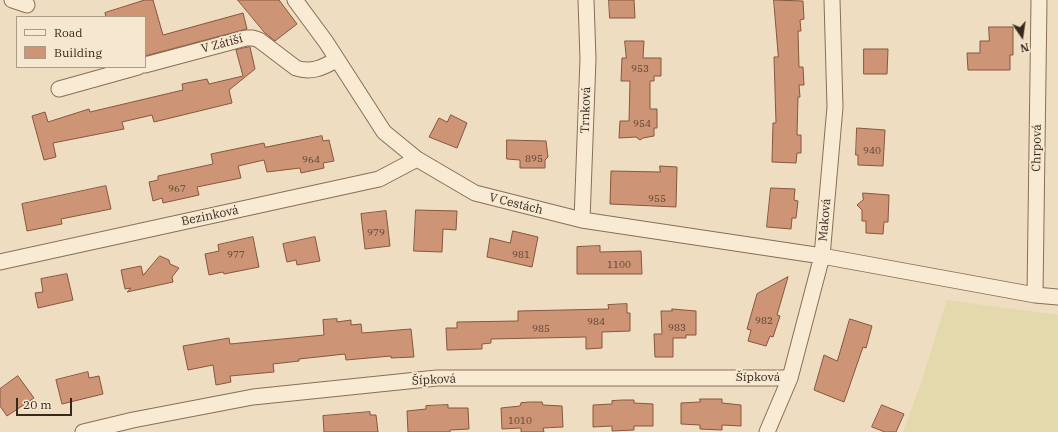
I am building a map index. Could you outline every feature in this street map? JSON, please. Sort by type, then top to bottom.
[{"type":"street","points":[[12,0],[27,5]]},
{"type":"street","name":"V Cestách","points":[[295,0],[326,42],[336,60],[384,132],[417,159],[475,193],[582,220],[822,256],[1035,295],[1058,297]]},
{"type":"street","name":"Trnková","points":[[582,220],[588,59],[586,0]]},
{"type":"street","name":"Maková","points":[[767,432],[790,378],[822,256],[835,107],[832,0]]},
{"type":"street","name":"Chrpová","points":[[1035,295],[1039,0]]},
{"type":"street","name":"V Zátiší","points":[[146,65],[246,38],[259,40],[296,68],[303,70],[319,69],[336,60]]},
{"type":"street","points":[[59,89],[134,68]]},
{"type":"street","name":"Bezinková","points":[[0,262],[379,179],[417,159]]},
{"type":"street","name":"Šípková","points":[[83,432],[133,420],[254,397],[437,378],[790,378]]},
{"type":"shaded area","points":[[947,300],[1058,315],[1058,432],[903,432],[921,383]]},
{"type":"building","points":[[145,0],[153,0],[163,35],[243,13],[247,29],[146,56],[146,16],[106,16],[105,13]]},
{"type":"building","points":[[238,0],[279,0],[297,24],[275,41],[265,33]]},
{"type":"building","points":[[609,0],[634,0],[635,18],[610,18]]},
{"type":"building","points":[[774,0],[803,1],[804,19],[800,20],[801,31],[798,31],[799,67],[803,67],[804,85],[799,85],[800,97],[798,97],[797,135],[801,135],[801,153],[797,153],[796,163],[772,162],[773,123],[776,123],[774,57],[778,57]]},
{"type":"building","points":[[989,27],[1013,27],[1013,55],[1010,55],[1010,70],[968,70],[967,53],[980,53],[980,41],[989,41]]},
{"type":"building","points":[[625,41],[644,41],[643,58],[661,58],[661,76],[654,76],[654,81],[650,81],[650,109],[657,109],[657,128],[654,128],[654,136],[640,140],[636,137],[619,138],[620,121],[629,121],[630,81],[621,81],[622,58],[626,58]]},
{"type":"building","points":[[250,47],[255,69],[229,90],[232,103],[154,122],[152,115],[122,122],[124,129],[53,143],[56,157],[44,160],[32,116],[45,112],[48,122],[89,109],[90,112],[183,90],[182,84],[207,79],[209,84],[243,76],[236,50]]},
{"type":"building","points":[[864,49],[888,49],[887,74],[864,74]]},
{"type":"building","points":[[451,115],[467,123],[457,148],[429,137],[439,118],[447,122]]},
{"type":"building","points":[[857,128],[885,130],[883,166],[858,165],[858,155],[856,155]]},
{"type":"building","points":[[322,136],[323,141],[329,140],[334,161],[323,163],[324,168],[301,173],[300,168],[267,172],[264,160],[238,166],[241,178],[197,187],[199,195],[163,203],[162,198],[153,201],[149,182],[158,180],[158,176],[213,164],[211,154],[264,143],[265,147]]},
{"type":"building","points":[[507,140],[546,141],[548,157],[545,160],[545,168],[520,168],[520,160],[507,159]]},
{"type":"building","points":[[660,166],[677,167],[676,207],[610,204],[611,171],[660,172]]},
{"type":"building","points":[[106,186],[111,209],[61,219],[62,224],[27,231],[22,204]]},
{"type":"building","points":[[771,188],[795,189],[794,200],[798,201],[796,218],[792,218],[791,229],[767,227]]},
{"type":"building","points":[[863,193],[889,195],[888,222],[884,222],[883,234],[866,233],[866,221],[862,221],[862,210],[857,205],[863,200]]},
{"type":"building","points":[[416,210],[457,211],[456,230],[443,229],[442,252],[414,251]]},
{"type":"building","points":[[386,211],[390,246],[365,249],[361,214]]},
{"type":"building","points":[[513,231],[538,237],[532,267],[487,257],[490,238],[510,243]]},
{"type":"building","points":[[253,237],[259,267],[224,274],[223,272],[209,275],[205,254],[219,251],[218,245]]},
{"type":"building","points":[[315,237],[320,261],[297,265],[296,260],[287,262],[283,244]]},
{"type":"building","points":[[600,246],[600,252],[641,251],[642,274],[577,274],[577,247]]},
{"type":"building","points":[[160,256],[169,260],[170,264],[179,268],[172,277],[173,282],[127,292],[131,288],[125,289],[121,270],[141,266],[143,275]]},
{"type":"building","points":[[67,274],[73,300],[38,308],[35,293],[43,292],[41,279]]},
{"type":"building","points":[[788,277],[777,315],[780,316],[773,337],[770,336],[766,346],[748,341],[751,330],[747,329],[757,294]]},
{"type":"building","points":[[627,304],[627,313],[630,313],[630,331],[602,332],[602,348],[586,349],[586,337],[491,339],[491,343],[482,344],[482,349],[447,350],[446,328],[457,328],[457,322],[518,321],[518,311],[609,309],[608,305]]},
{"type":"building","points":[[672,309],[696,311],[696,335],[686,335],[686,338],[673,338],[673,357],[655,357],[654,334],[662,334],[661,311],[672,311]]},
{"type":"building","points":[[337,319],[337,322],[351,320],[351,325],[361,324],[362,333],[411,329],[414,357],[391,358],[391,356],[346,360],[345,354],[299,359],[299,361],[273,364],[274,372],[230,376],[231,382],[216,385],[213,365],[188,370],[183,346],[229,338],[230,344],[324,335],[323,320]]},
{"type":"building","points":[[850,319],[872,326],[866,348],[863,347],[844,402],[814,390],[824,355],[837,361]]},
{"type":"building","points":[[88,372],[89,378],[99,376],[103,394],[62,404],[56,380]]},
{"type":"building","points":[[18,376],[34,398],[7,416],[0,406],[0,389]]},
{"type":"building","points":[[700,399],[722,399],[722,403],[741,405],[741,426],[722,425],[722,430],[700,429],[700,425],[681,424],[681,403],[700,402]]},
{"type":"building","points":[[634,400],[634,403],[653,404],[653,426],[634,426],[634,430],[612,431],[612,426],[593,427],[593,405],[612,404],[612,401]]},
{"type":"building","points":[[542,402],[543,405],[562,406],[563,427],[543,428],[544,432],[521,432],[521,428],[502,429],[501,408],[520,406],[521,403]]},
{"type":"building","points":[[448,405],[448,408],[468,408],[469,429],[450,430],[450,432],[408,432],[407,411],[426,409],[426,406]]},
{"type":"building","points":[[882,405],[904,414],[896,432],[885,432],[872,427]]},
{"type":"building","points":[[370,412],[370,415],[376,415],[378,432],[324,432],[323,416]]}]
